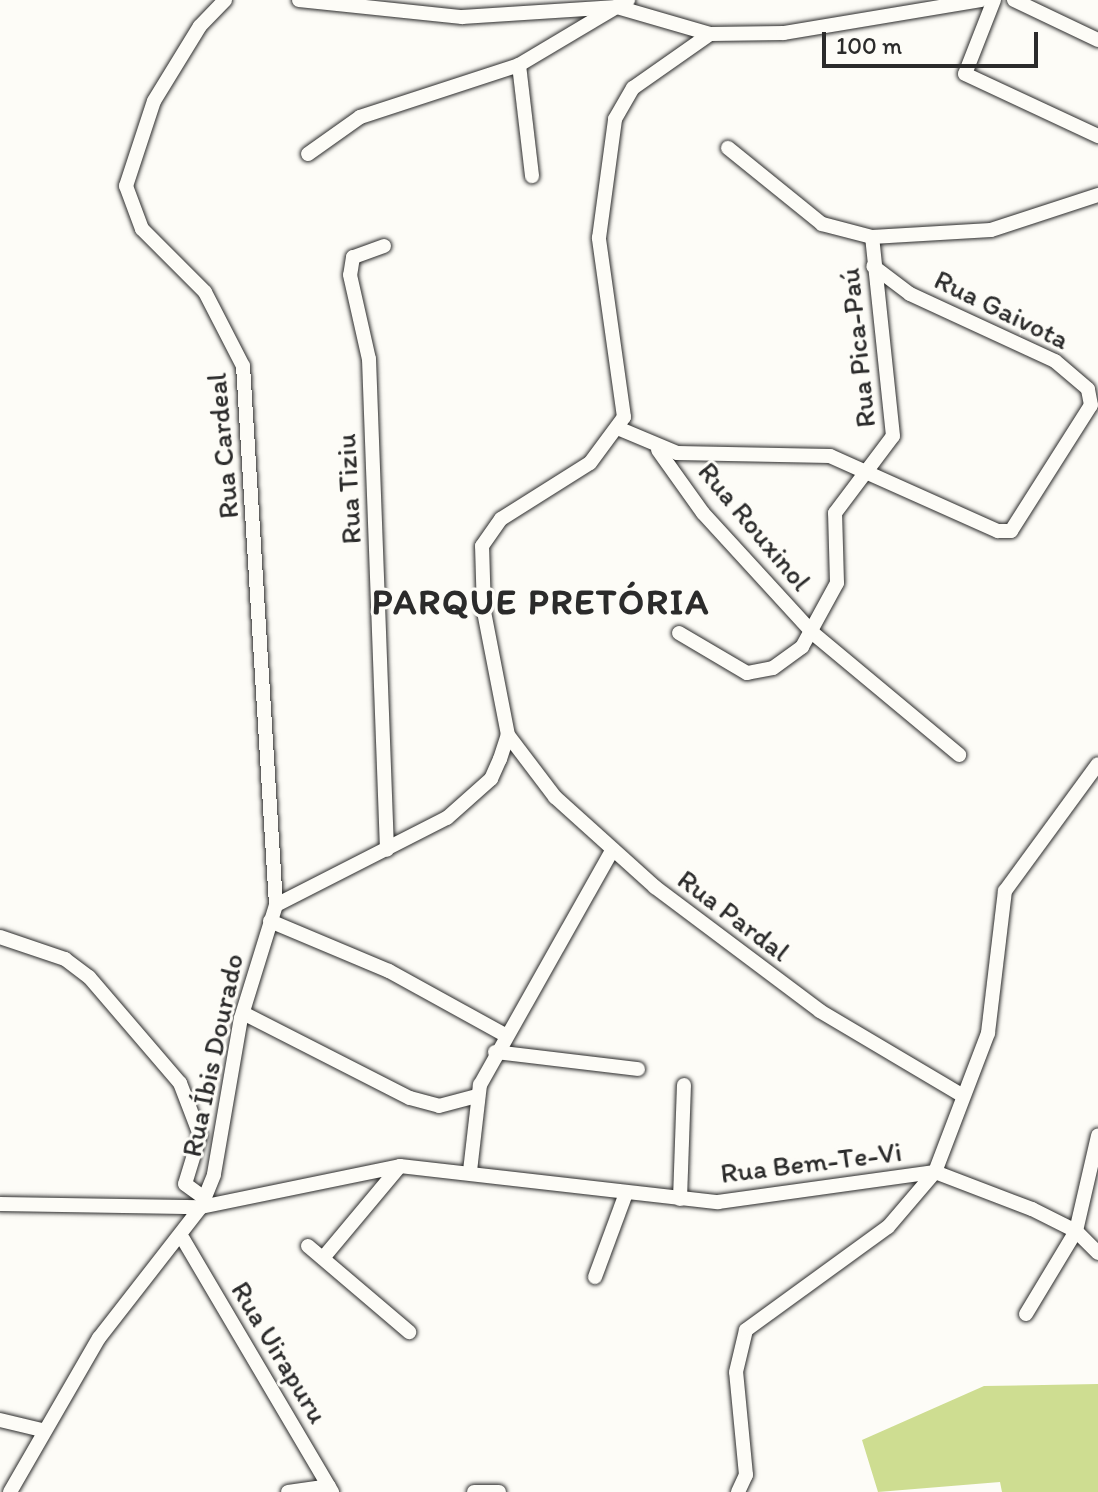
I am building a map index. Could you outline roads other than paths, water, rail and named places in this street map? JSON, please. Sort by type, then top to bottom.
[{"type":"street","name":"Rua Cardeal","points":[[225,0],[200,26],[154,101],[126,186],[142,229],[205,292],[243,366],[276,905]]},
{"type":"street","points":[[299,0],[425,14],[622,4],[710,34],[784,33],[981,0]]},
{"type":"street","points":[[410,0],[425,14]]},
{"type":"street","points":[[994,0],[965,74],[1098,136]]},
{"type":"street","points":[[1014,0],[1098,40]]},
{"type":"street","points":[[308,154],[374,111],[519,65],[622,4]]},
{"type":"street","points":[[276,905],[387,850],[474,797],[491,779],[508,735],[484,612],[482,546],[501,519],[590,463],[620,429],[625,384],[599,238],[615,119],[650,71],[710,34]]},
{"type":"street","points":[[519,65],[532,176]]},
{"type":"street","name":"Rua Pica-Paú","points":[[679,633],[747,673],[773,668],[814,634],[837,583],[835,513],[887,452],[895,418],[873,266],[872,237],[822,224],[728,148]]},
{"type":"street","points":[[872,237],[991,230],[1098,195]]},
{"type":"street","name":"Rua Tiziu","points":[[384,246],[353,257],[350,275],[369,359],[387,850]]},
{"type":"street","name":"Rua Gaivota","points":[[867,473],[998,531],[1011,531],[1094,406],[1088,389],[1055,361],[910,294],[873,266]]},
{"type":"street","points":[[620,429],[658,450],[737,460],[813,453],[867,473]]},
{"type":"street","name":"Rua Rouxinol","points":[[658,450],[703,513],[814,634],[959,755]]},
{"type":"street","name":"Rua Pardal","points":[[508,735],[555,797],[612,851],[820,1011],[963,1096]]},
{"type":"street","name":"Rua Bem-Te-Vi","points":[[0,1204],[202,1203],[400,1166],[470,1171],[680,1199],[760,1200],[935,1172],[988,1033],[1005,891],[1098,764]]},
{"type":"street","points":[[470,1171],[476,1096],[495,1052],[612,851]]},
{"type":"street","name":"Rua Íbis Dourado","points":[[10,1492],[42,1430],[99,1338],[183,1239],[202,1203],[243,1013],[276,905]]},
{"type":"street","points":[[270,921],[389,971],[503,1034]]},
{"type":"street","points":[[0,937],[65,959],[89,977],[180,1083],[200,1135],[185,1184],[202,1203]]},
{"type":"street","points":[[243,1013],[410,1098],[439,1106],[476,1096]]},
{"type":"street","points":[[495,1052],[638,1069]]},
{"type":"street","points":[[680,1199],[684,1085]]},
{"type":"street","points":[[1026,1314],[1076,1231],[1098,1136]]},
{"type":"street","points":[[323,1258],[400,1166]]},
{"type":"street","points":[[738,1492],[746,1475],[736,1372],[746,1330],[905,1211],[935,1172],[1076,1231],[1098,1253]]},
{"type":"street","points":[[595,1277],[626,1193]]},
{"type":"street","name":"Rua Uirapuru","points":[[183,1239],[331,1489]]},
{"type":"street","points":[[308,1246],[409,1332]]},
{"type":"street","points":[[0,1420],[42,1430]]},
{"type":"street","points":[[288,1492],[331,1489]]},
{"type":"street","points":[[474,1492],[499,1492]]},
{"type":"district","name":"PARQUE PRETÓRIA","points":[[541,602]]}]
